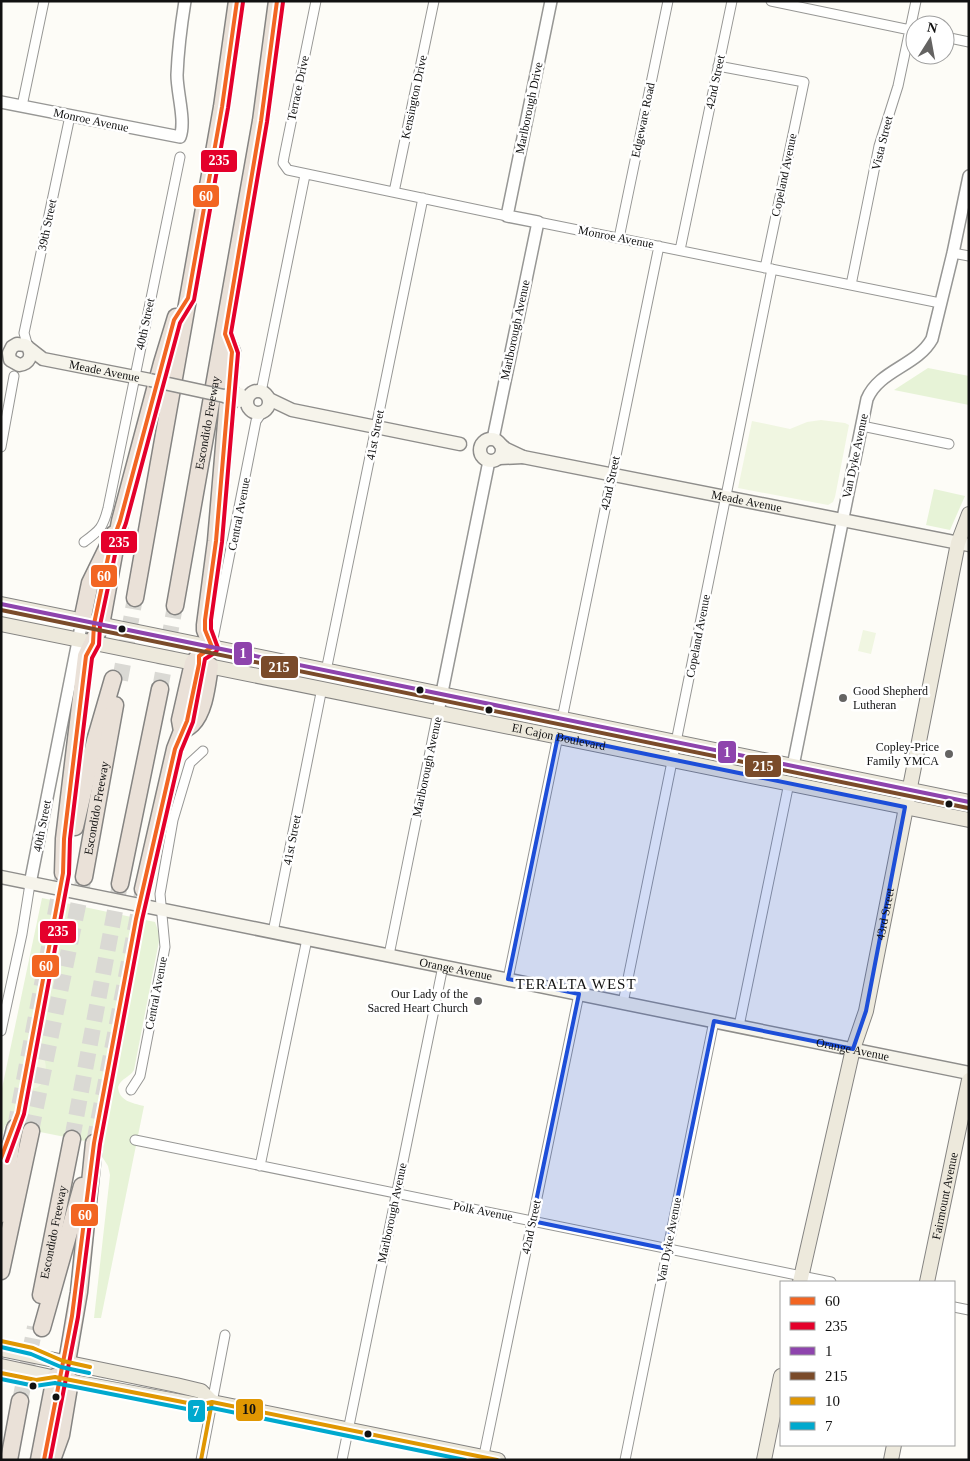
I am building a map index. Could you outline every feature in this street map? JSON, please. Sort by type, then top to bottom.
[{"type":"highway","points":[[135,598],[222,107],[237,1]]},
{"type":"highway","name":"Escondido Freeway","points":[[175,606],[225,334],[261,121],[277,1]]},
{"type":"highway","points":[[86,641],[101,625],[120,521],[174,320],[188,298]]},
{"type":"highway","points":[[160,689],[134,820],[133,887],[182,731],[180,720],[193,663],[212,647],[205,630],[205,620],[216,541],[232,352],[225,334]]},
{"type":"highway","points":[[82,621],[90,584],[120,521]]},
{"type":"highway","name":"Escondido Freeway","points":[[84,877],[116,680],[95,741],[63,873],[64,839],[86,656],[86,641]]},
{"type":"highway","points":[[182,731],[192,725],[197,716],[202,704],[210,666]]},
{"type":"highway","points":[[1,1159],[20,1128]]},
{"type":"highway","points":[[1,1214],[12,1140],[20,1128]]},
{"type":"highway","points":[[1,1271],[20,1128]]},
{"type":"highway","name":"Escondido Freeway","points":[[67,1362],[79,1292],[94,1143],[39,1328],[72,1139]]},
{"type":"highway","points":[[39,1460],[63,1379]]},
{"type":"highway","points":[[52,1460],[62,1435],[63,1379]]},
{"type":"highway","points":[[9,1460],[20,1401]]},
{"type":"main road","points":[[21,344],[28,347],[30,354],[26,364],[19,365],[6,357],[10,350],[8,346],[21,344]]},
{"type":"main road","name":"Meade Avenue","points":[[28,347],[43,359],[224,396],[240,397],[261,394]]},
{"type":"main road","name":"Meade Avenue","points":[[26,364],[43,359]]},
{"type":"main road","points":[[261,394],[268,406],[263,412]]},
{"type":"main road","points":[[250,409],[248,399],[261,394],[292,410]]},
{"type":"main road","points":[[240,397],[250,409],[256,412],[292,410],[376,426],[460,444],[489,458]]},
{"type":"main road","points":[[460,444],[467,442],[492,442],[502,449],[489,458]]},
{"type":"main road","name":"Meade Avenue","points":[[492,442],[523,457]]},
{"type":"main road","points":[[489,458],[480,446],[492,442]]},
{"type":"main road","name":"Meade Avenue","points":[[489,458],[523,457],[964,544]]},
{"type":"main road","points":[[964,544],[969,514]]},
{"type":"main road","name":"43rd Street","points":[[801,1279],[853,1049],[866,1011],[905,807],[964,544]]},
{"type":"main road","name":"El Cajon Boulevard","points":[[1,604],[969,802]]},
{"type":"main road","name":"El Cajon Boulevard","points":[[1,624],[969,820]]},
{"type":"main road","name":"Orange Avenue","points":[[1,878],[969,1073]]},
{"type":"main road","name":"Fairmount Avenue","points":[[927,1281],[969,1080]]},
{"type":"main road","points":[[1,1348],[176,1384],[202,1391],[212,1402]]},
{"type":"main road","points":[[63,1379],[67,1362]]},
{"type":"main road","points":[[1,1366],[198,1405],[212,1402],[498,1460]]},
{"type":"main road","points":[[764,1460],[780,1381]]},
{"type":"main road","points":[[141,1394],[146,1387],[165,1389],[176,1384]]},
{"type":"main road","points":[[891,1460],[894,1446]]},
{"type":"street","points":[[22,106],[44,1]]},
{"type":"street","name":"Monroe Avenue","points":[[1,102],[180,137],[182,127],[177,77],[179,33],[186,1]]},
{"type":"street","name":"Terrace Drive","points":[[291,172],[285,167],[284,157],[316,1]]},
{"type":"street","name":"Kensington Drive","points":[[394,192],[434,1]]},
{"type":"street","name":"Marlborough Drive","points":[[508,216],[551,1]]},
{"type":"street","name":"Edgeware Road","points":[[619,238],[668,1]]},
{"type":"street","name":"42nd Street","points":[[680,250],[732,1]]},
{"type":"street","points":[[772,1],[905,28]]},
{"type":"street","name":"Vista Street","points":[[915,15],[916,1]]},
{"type":"street","points":[[955,39],[969,42]]},
{"type":"street","name":"Vista Street","points":[[850,285],[879,146],[905,60]]},
{"type":"street","name":"Copeland Avenue","points":[[623,1003],[726,498],[804,82],[718,66]]},
{"type":"street","name":"39th Street","points":[[28,347],[24,333],[70,116]]},
{"type":"street","name":"40th Street","points":[[84,542],[99,531],[104,521],[180,157]]},
{"type":"street","name":"Monroe Avenue","points":[[291,172],[940,303]]},
{"type":"street","points":[[261,394],[305,174]]},
{"type":"street","name":"Van Dyke Avenue","points":[[793,766],[867,399],[871,389],[878,382],[927,348],[932,339],[969,176]]},
{"type":"street","name":"41st Street","points":[[326,671],[423,198]]},
{"type":"street","name":"Marlborough Avenue","points":[[492,442],[538,222]]},
{"type":"street","name":"42nd Street","points":[[562,719],[659,246]]},
{"type":"street","points":[[953,253],[969,256]]},
{"type":"street","name":"39th Street","points":[[8,346],[24,333]]},
{"type":"street","points":[[1,447],[14,376],[6,357]]},
{"type":"street","points":[[14,376],[26,364]]},
{"type":"street","name":"Central Avenue","points":[[212,647],[256,421],[263,412]]},
{"type":"street","points":[[862,426],[949,444]]},
{"type":"street","name":"Marlborough Avenue","points":[[389,955],[489,458]]},
{"type":"street","name":"40th Street","points":[[1,1031],[22,934],[30,884],[86,641],[82,621]]},
{"type":"street","name":"41st Street","points":[[273,932],[322,688]]},
{"type":"street","points":[[508,979],[558,736]]},
{"type":"street","name":"Central Avenue","points":[[130,1090],[140,1076],[165,947],[160,894],[173,820],[190,763],[203,752]]},
{"type":"street","points":[[739,1026],[788,783]]},
{"type":"street","points":[[260,1166],[307,939]]},
{"type":"street","name":"Marlborough Avenue","points":[[342,1460],[442,966]]},
{"type":"street","name":"42nd Street","points":[[483,1458],[579,994]]},
{"type":"street","name":"Van Dyke Avenue","points":[[625,1460],[714,1021]]},
{"type":"street","name":"Polk Avenue","points":[[135,1140],[667,1249],[801,1279],[822,1281]]},
{"type":"street","points":[[955,1307],[969,1310]]},
{"type":"street","points":[[201,1460],[225,1335]]},
{"type":"highlighted area","points":[[558,736],[905,807],[866,1011],[853,1049],[714,1021],[667,1249],[532,1221],[579,994],[508,979]]},
{"type":"green space","points":[[928,368],[969,376],[969,405],[894,390]]},
{"type":"green space","points":[[821,420],[849,425],[833,502],[828,505],[738,488],[752,421],[790,429],[807,422]]},
{"type":"green space","points":[[934,489],[965,496],[950,530],[926,525]]},
{"type":"green space","points":[[863,630],[876,633],[871,654],[858,651]]},
{"type":"green space","points":[[42,898],[155,922],[160,936],[134,1070],[118,1087],[119,1092],[124,1098],[144,1106],[101,1318],[94,1318],[110,1175],[108,1166],[101,1155],[100,1144],[5,1125],[1,1140],[1,1093]]},
{"type":"green space","points":[[35,1055],[43,1057],[46,1067],[41,1084],[33,1088],[27,1087],[23,1077],[27,1059]]},
{"type":"tunnel","points":[[120,680],[135,598]]},
{"type":"tunnel","points":[[160,689],[175,606]]},
{"type":"tunnel","points":[[15,1128],[63,873]]},
{"type":"tunnel","points":[[31,1131],[84,877]]},
{"type":"tunnel","points":[[72,1139],[120,884]]},
{"type":"tunnel","points":[[94,1143],[143,889]]},
{"type":"tunnel","points":[[20,1401],[35,1327]]},
{"type":"transit line","name":"60","points":[[1,1158],[18,1113],[63,873],[64,839],[86,656],[93,643],[94,624],[110,548],[120,521],[174,320],[188,298],[222,107],[237,1]]},
{"type":"transit line","name":"60","points":[[44,1460],[72,1316],[94,1143],[136,919],[175,749],[187,721],[199,656],[212,647],[205,630],[205,620],[216,541],[232,352],[225,334],[261,121],[277,1]]},
{"type":"transit line","name":"235","points":[[7,1161],[24,1114],[69,874],[70,839],[92,658],[99,645],[100,625],[116,550],[126,523],[180,323],[194,300],[228,108],[243,2]]},
{"type":"transit line","name":"235","points":[[50,1460],[78,1317],[100,1144],[142,920],[181,751],[193,722],[205,659],[216,652],[218,648],[211,629],[211,620],[222,542],[238,353],[231,333],[267,122],[283,2]]},
{"type":"transit line","name":"1","points":[[1,604],[969,802]]},
{"type":"transit line","name":"215","points":[[1,610],[968,808]]},
{"type":"transit line","name":"10","points":[[1,1341],[33,1348],[63,1361],[90,1367]]},
{"type":"transit line","name":"7","points":[[1,1347],[31,1354],[61,1367],[89,1373]]},
{"type":"transit line","name":"10","points":[[1,1373],[36,1380],[55,1377],[198,1405],[212,1402],[497,1460]]},
{"type":"transit line","name":"7","points":[[1,1379],[35,1386],[55,1383],[197,1411],[212,1408],[465,1460]]},
{"type":"transit line","name":"10","points":[[201,1460],[212,1402]]},
{"type":"place","name":"Good Shepherd Lutheran","points":[[843,698]]},
{"type":"place","name":"Copley-Price Family YMCA","points":[[949,754]]},
{"type":"place","name":"Our Lady of the Sacred Heart Church","points":[[478,1001]]},
{"type":"district","name":"TERALTA WEST","points":[[576,984]]}]
